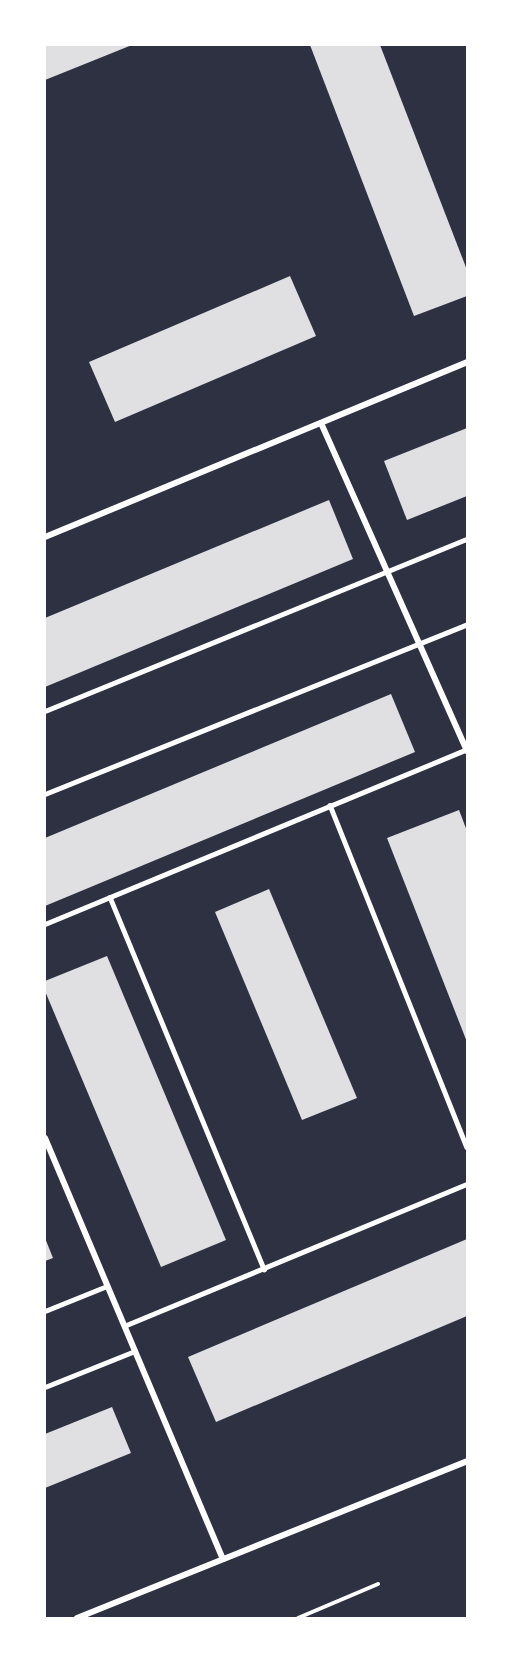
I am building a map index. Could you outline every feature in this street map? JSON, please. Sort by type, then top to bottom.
[{"type":"street","points":[[45,537],[467,363]]},
{"type":"street","points":[[321,423],[467,750]]},
{"type":"street","points":[[45,1138],[223,1559]]},
{"type":"street","points":[[77,1618],[467,1461]]},
{"type":"lane","points":[[45,711],[467,539]]},
{"type":"lane","points":[[45,794],[467,624]]},
{"type":"lane","points":[[45,924],[467,750]]},
{"type":"lane","points":[[330,805],[467,1148]]},
{"type":"lane","points":[[110,897],[264,1269]]},
{"type":"lane","points":[[124,1326],[467,1184]]},
{"type":"lane","points":[[45,1311],[107,1286]]},
{"type":"lane","points":[[45,1387],[135,1351]]},
{"type":"path","points":[[298,1618],[378,1584]]},
{"type":"building","points":[[45,45],[132,45],[45,80]]},
{"type":"building","points":[[310,45],[380,45],[467,270],[467,296],[414,316]]},
{"type":"building","points":[[290,276],[316,336],[115,422],[89,362]]},
{"type":"building","points":[[467,428],[467,496],[407,520],[384,461]]},
{"type":"building","points":[[329,500],[353,559],[45,687],[45,618]]},
{"type":"building","points":[[391,694],[415,752],[45,906],[45,838]]},
{"type":"building","points":[[459,810],[467,831],[467,1042],[387,838]]},
{"type":"building","points":[[269,889],[357,1098],[302,1120],[215,912]]},
{"type":"building","points":[[107,956],[226,1240],[161,1267],[45,991],[45,981]]},
{"type":"building","points":[[45,1238],[53,1258],[45,1261]]},
{"type":"building","points":[[467,1239],[467,1316],[216,1422],[188,1357]]},
{"type":"building","points":[[112,1407],[131,1453],[45,1488],[45,1434]]}]
